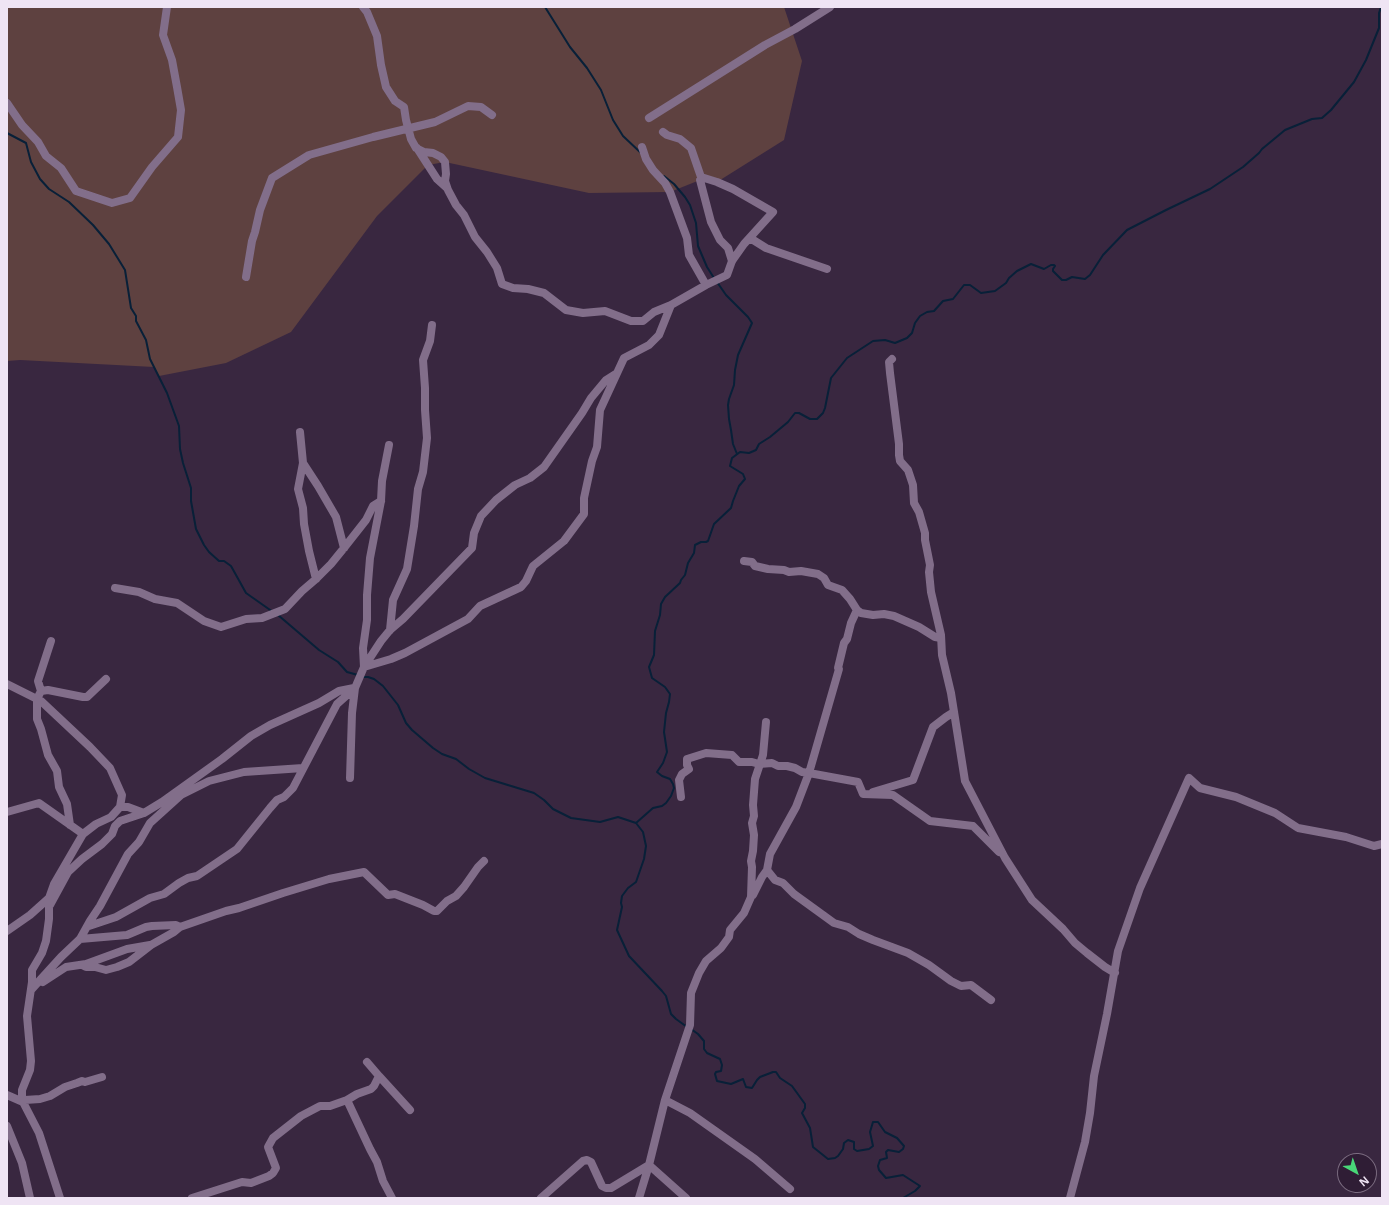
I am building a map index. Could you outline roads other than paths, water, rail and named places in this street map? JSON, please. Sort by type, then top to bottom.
[{"type":"street","points":[[7,102],[22,125],[38,142],[46,156],[61,168],[76,191],[112,203],[130,198],[152,167],[178,137],[181,110],[172,60],[164,34],[167,7]]},
{"type":"street","points":[[363,7],[367,12],[377,36],[386,87],[396,101],[404,107],[411,139],[416,148],[437,179],[448,190]]},
{"type":"street","points":[[649,118],[830,7]]},
{"type":"street","points":[[246,277],[252,242],[256,232],[260,210],[272,178],[309,155],[435,122],[468,106],[480,107],[492,115]]},
{"type":"street","points":[[663,132],[667,135],[680,139],[691,148],[701,177],[700,180],[711,222],[720,240],[728,248],[732,261]]},
{"type":"street","points":[[642,146],[646,159],[653,170],[665,183],[670,192],[688,238],[689,255],[706,285]]},
{"type":"street","points":[[416,148],[441,157],[445,162],[445,181],[448,190],[456,205],[464,214],[475,237],[497,268],[502,284],[513,288],[528,289],[544,293],[566,310],[583,313],[605,311],[631,321],[643,321],[654,312],[672,306],[706,285],[727,275],[732,261],[773,212],[733,189],[701,177]]},
{"type":"street","points":[[750,238],[766,248],[827,269]]},
{"type":"street","points":[[364,667],[392,659],[405,653],[468,619],[480,606],[520,587],[526,581],[533,566],[564,541],[584,514],[584,498],[596,447],[600,410],[624,358],[649,345],[659,335],[672,306]]},
{"type":"street","points":[[390,630],[393,600],[407,569],[418,489],[423,472],[427,438],[425,410],[426,388],[423,360],[430,341],[432,325]]},
{"type":"street","points":[[892,359],[889,362],[900,461],[908,470],[913,485],[914,503],[919,512],[925,533],[930,565],[929,572],[931,592],[941,638],[942,655],[966,781],[1004,858],[1032,900],[1086,953],[1115,973]]},
{"type":"street","points":[[350,778],[354,688],[364,667],[381,641],[390,630],[472,548],[474,533],[481,516],[496,500],[515,485],[530,478],[544,467],[591,398],[606,380],[618,372]]},
{"type":"street","points":[[300,432],[304,463],[298,489],[303,508],[304,524],[309,551],[316,579]]},
{"type":"street","points":[[364,667],[363,648],[367,620],[366,595],[370,558],[381,501],[382,481],[389,445]]},
{"type":"street","points":[[304,463],[336,517],[344,548]]},
{"type":"street","points":[[115,588],[139,592],[155,599],[176,604],[204,621],[221,626],[246,619],[262,618],[284,609],[316,579],[331,564],[366,520],[373,506],[381,501]]},
{"type":"street","points":[[744,561],[752,562],[755,566],[764,568],[818,574],[824,578],[828,585],[839,588],[845,593],[857,610],[861,613],[894,616],[919,627],[935,637],[941,638]]},
{"type":"street","points":[[639,1198],[649,1165],[665,1100],[690,1025],[692,993],[699,973],[706,961],[721,948],[729,938],[730,930],[744,913],[751,897],[767,870],[770,854],[796,807],[809,773],[839,670],[838,668],[844,643],[847,639],[851,623],[857,610]]},
{"type":"street","points":[[41,692],[38,681],[51,641]]},
{"type":"street","points":[[70,825],[67,804],[59,788],[58,774],[46,750],[37,719],[37,699],[41,692],[48,690],[83,698],[87,697],[106,679]]},
{"type":"street","points":[[7,684],[41,701],[110,768],[122,795],[120,807],[111,817],[96,824],[83,834],[54,884],[50,902],[46,941],[42,953],[32,970],[27,1016],[31,1062],[30,1070],[22,1090],[23,1102],[39,1133],[60,1198]]},
{"type":"street","points":[[88,926],[116,918],[150,898],[164,894],[188,878],[197,876],[237,849],[277,800],[284,797],[293,788],[337,704],[354,688]]},
{"type":"street","points":[[7,931],[50,902],[68,872],[102,844],[112,834],[115,826],[120,822],[144,813],[162,802],[216,763],[250,736],[270,725],[319,703],[339,691],[354,688]]},
{"type":"street","points":[[863,794],[913,780],[932,727],[954,712]]},
{"type":"street","points":[[751,897],[751,861],[754,835],[752,823],[754,816],[753,805],[759,764],[763,755],[766,722]]},
{"type":"street","points":[[681,797],[679,780],[682,774],[689,769],[687,759],[706,753],[722,755],[727,754],[732,755],[739,762],[752,762],[759,764],[772,763],[778,766],[795,768],[802,772],[858,782],[863,794]]},
{"type":"street","points":[[31,990],[61,957],[80,939],[128,854],[138,842],[150,823],[180,795],[209,781],[244,772],[303,768]]},
{"type":"street","points":[[1070,1198],[1085,1142],[1094,1076],[1115,973],[1118,951],[1140,888],[1189,778],[1200,788],[1236,797],[1275,813],[1298,828],[1346,837],[1374,846],[1382,844]]},
{"type":"street","points":[[863,794],[893,795],[930,821],[973,826],[1004,858]]},
{"type":"street","points":[[7,812],[38,803],[83,834]]},
{"type":"street","points":[[120,807],[128,807],[144,813]]},
{"type":"street","points":[[82,965],[106,970],[117,967],[129,962],[151,945],[180,927],[283,892],[329,879],[364,872],[388,895],[399,896],[437,911],[447,901],[456,896],[484,861]]},
{"type":"street","points":[[767,870],[775,880],[783,882],[794,894],[834,923],[848,927],[859,934],[908,953],[929,965],[951,981],[961,986],[971,985],[991,1000]]},
{"type":"street","points":[[80,939],[127,935],[152,926],[176,925],[180,927]]},
{"type":"street","points":[[31,990],[66,967],[82,965],[106,958],[126,949],[151,945]]},
{"type":"street","points":[[366,1062],[410,1110]]},
{"type":"street","points":[[7,1095],[23,1102],[25,1100],[40,1099],[82,1081],[85,1082],[102,1076]]},
{"type":"street","points":[[192,1198],[242,1182],[251,1183],[269,1176],[276,1168],[268,1147],[273,1138],[301,1116],[320,1106],[330,1106],[371,1089],[379,1076]]},
{"type":"street","points":[[347,1100],[377,1162],[383,1181],[392,1198]]},
{"type":"street","points":[[665,1100],[690,1114],[755,1159],[790,1189]]},
{"type":"street","points":[[7,1126],[22,1163],[30,1198]]},
{"type":"street","points":[[541,1198],[583,1161],[588,1160],[591,1162],[602,1186],[606,1188],[611,1188],[649,1165]]},
{"type":"street","points":[[649,1165],[686,1198]]},
{"type":"waterway","points":[[545,7],[570,47],[587,68],[601,90],[613,120],[623,136],[641,153]]},
{"type":"waterway","points":[[636,823],[653,808],[662,806],[666,803],[674,788],[670,779],[657,772],[663,763],[667,752],[664,732],[670,694],[665,687],[652,678],[649,667],[654,655],[655,631],[660,615],[661,604],[665,597],[680,583],[685,575],[688,563],[694,553],[695,545],[708,541],[714,524],[731,508],[739,486],[745,479],[743,474],[730,466],[732,458],[740,452],[749,453],[756,450],[759,444],[788,422],[795,413],[799,413],[810,419],[817,419],[823,413],[825,408],[831,378],[847,358],[873,341],[885,340],[895,343],[907,338],[912,333],[915,323],[920,316],[927,312],[934,311],[943,301],[953,299],[964,285],[970,285],[981,293],[995,291],[1006,283],[1017,271],[1031,264],[1044,269],[1054,265],[1053,271],[1062,280],[1072,277],[1085,279],[1090,275],[1103,255],[1127,230],[1210,189],[1243,167],[1285,130],[1312,119],[1322,118],[1331,110],[1354,82],[1366,60],[1379,28],[1379,13],[1381,7]]},
{"type":"waterway","points":[[7,133],[26,143],[31,162],[40,179],[49,189],[69,202],[93,225],[109,244],[125,270],[131,308],[146,340],[150,359],[167,393],[179,426],[180,449],[191,488],[191,501],[196,529],[209,552],[219,561],[224,561],[231,566],[246,593],[273,612]]},
{"type":"waterway","points":[[664,176],[674,184],[690,205],[696,223],[698,246],[707,267],[714,278]]},
{"type":"waterway","points":[[717,282],[726,295],[752,323],[738,355],[734,385],[728,405],[733,444],[737,454]]},
{"type":"waterway","points":[[278,615],[319,650],[338,662],[347,672],[358,675]]},
{"type":"waterway","points":[[362,677],[374,679],[383,686],[398,705],[406,723],[433,748],[442,754],[456,759],[469,769],[485,778],[534,793],[553,809],[571,818],[600,822],[618,817],[636,823],[643,832],[646,846],[644,859],[636,882],[628,888],[622,896],[622,907],[617,930],[629,956],[666,996],[671,1014],[687,1027]]},
{"type":"waterway","points":[[691,1029],[704,1041],[704,1049],[707,1053],[720,1059],[722,1065],[721,1071],[716,1072],[715,1074],[717,1081],[731,1084],[743,1079],[746,1087],[752,1088],[760,1077],[776,1072],[780,1078],[792,1086],[805,1104],[805,1108],[802,1113],[810,1128],[813,1147],[828,1159],[838,1156],[843,1149],[844,1143],[848,1140],[854,1142],[854,1149],[857,1151],[869,1149],[873,1146],[870,1132],[873,1122],[878,1122],[885,1132],[897,1138],[904,1146],[899,1152],[888,1150],[886,1152],[887,1158],[880,1160],[878,1166],[879,1170],[886,1178],[903,1175],[920,1186],[915,1191],[903,1198]]}]
